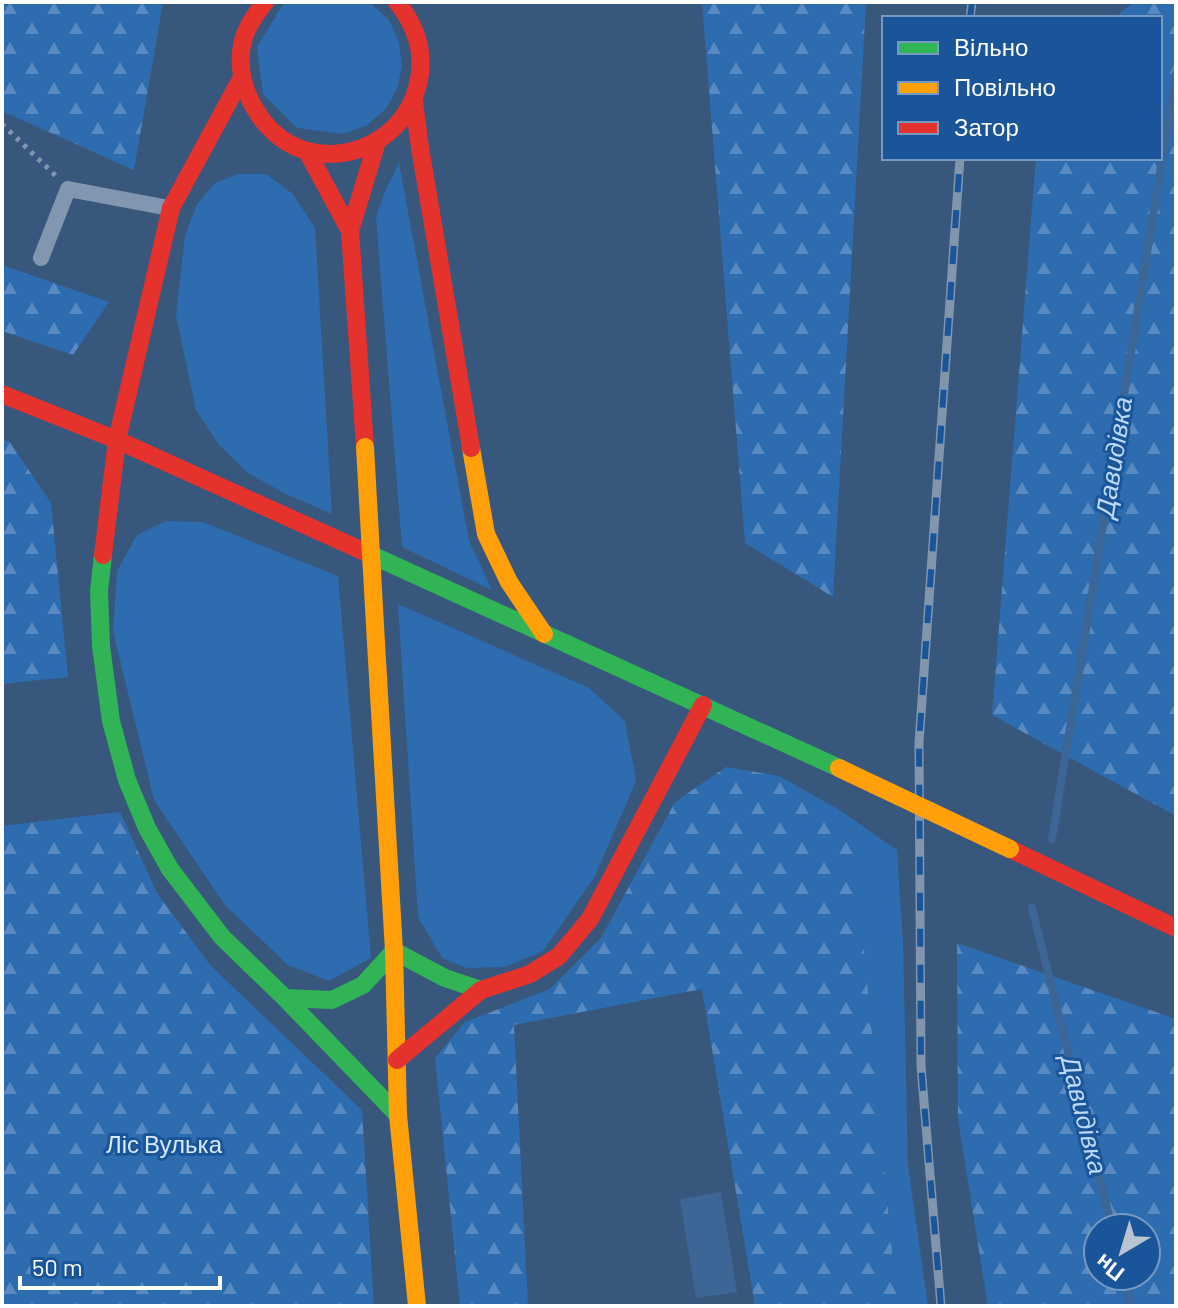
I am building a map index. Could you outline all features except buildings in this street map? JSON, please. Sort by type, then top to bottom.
[{"type":"main road","points":[[265,2],[251,19],[241,48],[241,79],[251,107],[269,130],[294,146],[331,154],[355,151],[377,142],[398,125],[414,102],[422,72],[420,42],[407,13],[397,2]]},
{"type":"main road","points":[[241,79],[171,208],[117,440],[99,591],[101,646],[111,721],[127,780],[147,828],[170,869],[222,937],[398,1115]]},
{"type":"main road","points":[[414,102],[486,534],[509,582],[544,634]]},
{"type":"main road","points":[[377,142],[350,231],[394,951],[398,1115],[417,1306]]},
{"type":"main road","points":[[307,151],[350,231]]},
{"type":"main road","points":[[2,394],[117,440],[703,705],[1176,928]]},
{"type":"main road","points":[[397,1060],[481,990],[530,974],[559,956],[590,919],[703,705]]},
{"type":"main road","points":[[285,998],[332,1000],[363,985],[394,951]]},
{"type":"main road","points":[[394,951],[445,978],[481,990]]},
{"type":"lane","points":[[41,258],[68,189],[171,208]]},
{"type":"path","points":[[2,124],[68,189]]},
{"type":"green space","points":[[2,2],[163,2],[134,170],[2,111]]},
{"type":"green space","points":[[289,2],[369,2],[389,20],[399,42],[402,66],[397,89],[385,110],[367,125],[344,134],[297,128],[263,94],[257,47],[282,6]]},
{"type":"green space","points":[[702,2],[866,2],[833,597],[745,543]]},
{"type":"green space","points":[[1134,2],[1176,2],[1176,816],[992,715],[1036,160],[1162,160],[1162,16],[1116,16]]},
{"type":"green space","points":[[399,163],[469,541],[492,590],[402,547],[376,217]]},
{"type":"green space","points":[[238,174],[266,174],[293,194],[315,228],[332,514],[248,473],[219,445],[196,410],[176,316],[185,236],[197,204],[215,183]]},
{"type":"green space","points":[[2,265],[109,302],[73,355],[2,331]]},
{"type":"green space","points":[[2,440],[9,441],[51,503],[68,677],[2,684]]},
{"type":"green space","points":[[166,521],[203,522],[338,576],[371,958],[329,981],[288,965],[225,905],[154,800],[113,631],[117,571],[137,535]]},
{"type":"green space","points":[[398,604],[589,688],[625,721],[636,781],[595,876],[543,951],[505,967],[467,968],[442,958],[418,917]]},
{"type":"green space","points":[[726,767],[779,776],[855,850],[897,1306],[755,1306],[702,989],[514,1025],[528,1306],[460,1306],[435,1058],[465,1022],[550,989],[601,938],[675,802]]},
{"type":"green space","points":[[779,776],[838,809],[897,850],[903,942],[908,1166],[928,1306],[897,1306],[855,854]]},
{"type":"green space","name":"Ліс Вулька","points":[[120,812],[157,893],[210,965],[362,1110],[374,1306],[2,1306],[2,826]]},
{"type":"green space","points":[[957,943],[1176,1019],[1176,1306],[988,1306],[958,1120]]},
{"type":"shaded area","points":[[721,1192],[737,1292],[696,1298],[680,1199]]},
{"type":"waterway","name":"Давидівка","points":[[1052,839],[1176,74]]},
{"type":"waterway","name":"Давидівка","points":[[1032,908],[1108,1212]]},
{"type":"waterway","name":"Давидівка","points":[[1128,1292],[1131,1306]]},
{"type":"railway","points":[[970,16],[972,2]]},
{"type":"railway","points":[[941,1306],[921,1066],[919,743],[960,160]]},
{"type":"traffic: fast","points":[[365,552],[839,768]]},
{"type":"traffic: fast","points":[[103,555],[99,591],[101,646],[111,721],[127,780],[147,828],[170,869],[222,937],[398,1115]]},
{"type":"traffic: fast","points":[[285,998],[332,1000],[363,985],[394,951],[445,978],[481,990]]},
{"type":"traffic: slow","points":[[365,447],[376,643]]},
{"type":"traffic: slow","points":[[471,448],[486,534],[509,582],[544,634]]},
{"type":"traffic: slow","points":[[376,643],[394,951],[398,1115],[417,1306]]},
{"type":"traffic: slow","points":[[839,768],[1010,849]]},
{"type":"traffic: jam","points":[[265,2],[248,28],[242,45],[242,77],[254,107],[274,133],[287,142],[301,149],[338,154],[356,150],[388,133],[400,121],[417,88],[420,76],[418,42],[410,21],[397,2]]},
{"type":"traffic: jam","points":[[103,555],[117,440],[171,208],[241,79]]},
{"type":"traffic: jam","points":[[414,102],[471,448]]},
{"type":"traffic: jam","points":[[365,447],[350,231],[377,142]]},
{"type":"traffic: jam","points":[[307,151],[350,231]]},
{"type":"traffic: jam","points":[[2,394],[117,440],[365,552]]},
{"type":"traffic: jam","points":[[397,1060],[481,990],[530,974],[559,956],[590,919],[703,705]]},
{"type":"traffic: jam","points":[[1010,849],[1176,928]]}]
